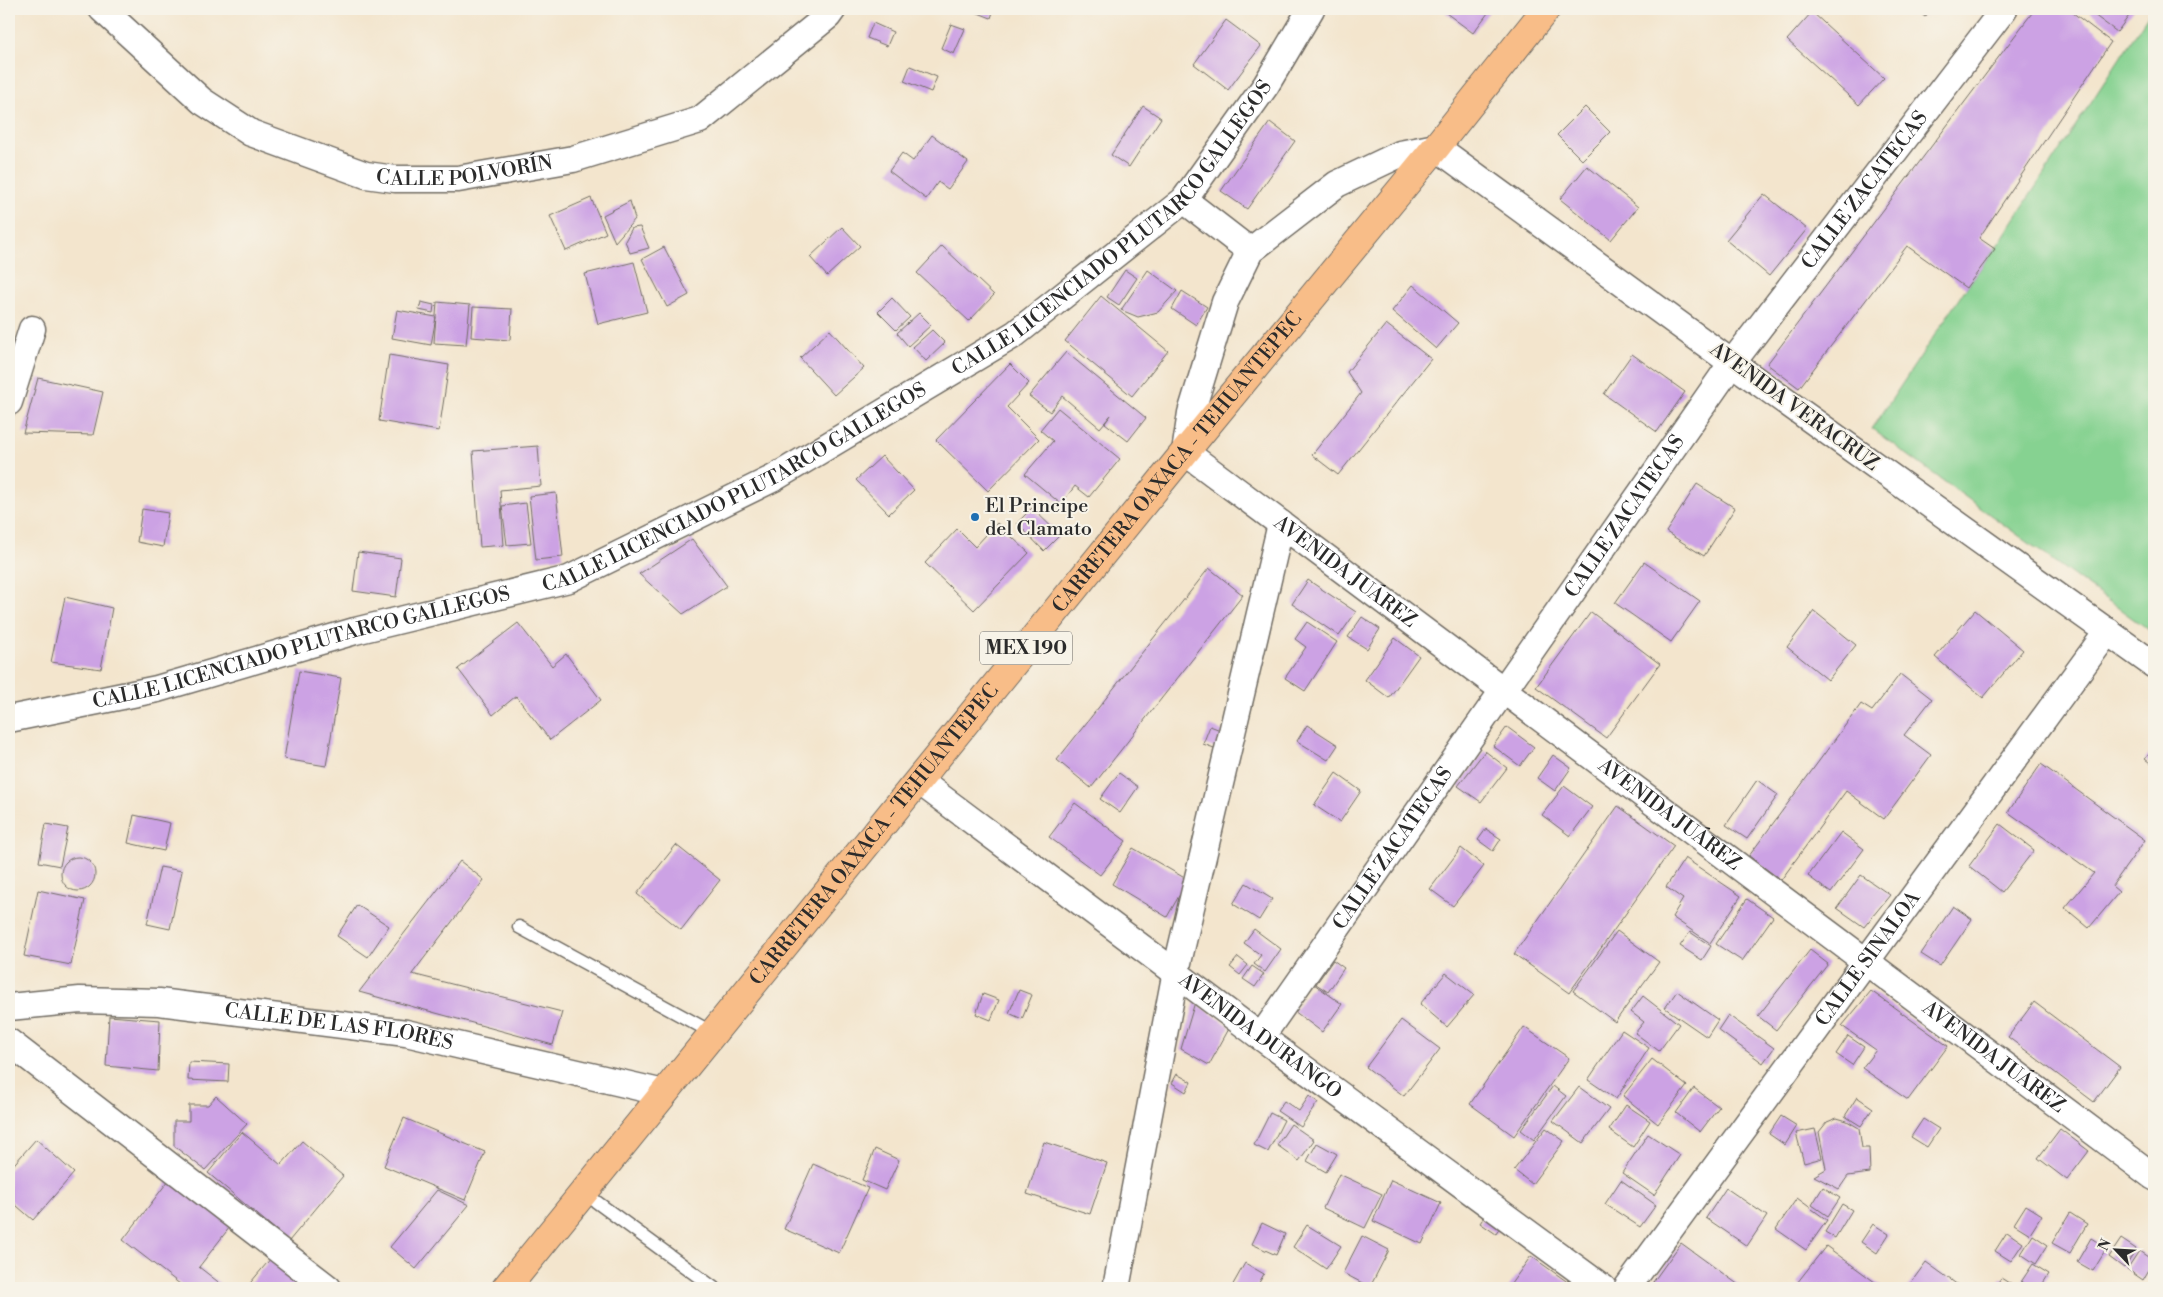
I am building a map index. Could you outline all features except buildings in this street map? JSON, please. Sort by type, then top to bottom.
[{"type":"main road","name":"CARRETERA OAXACA - TEHUANTEPEC","points":[[506,1288],[1185,452],[1436,147],[1546,9]]},
{"type":"street","name":"CALLE POLVORÍN","points":[[102,9],[202,101],[251,133],[366,175],[395,180],[458,179],[573,159],[700,120],[794,45],[828,16],[832,9]]},
{"type":"street","name":"CALLE LICENCIADO PLUTARCO GALLEGOS","points":[[9,719],[158,689],[355,631],[568,579],[774,478],[1014,334],[1184,200],[1266,85],[1311,9]]},
{"type":"street","name":"CALLE ZACATECAS","points":[[1261,1037],[1732,363],[2004,9]]},
{"type":"street","points":[[1185,452],[1191,413],[1225,302],[1250,251],[1337,184],[1400,154],[1436,147]]},
{"type":"street","name":"AVENIDA VERACRUZ","points":[[1436,147],[1732,363],[2154,665]]},
{"type":"street","points":[[1184,200],[1250,251]]},
{"type":"street","points":[[9,402],[32,329]]},
{"type":"street","name":"AVENIDA JUÁREZ","points":[[1185,452],[2154,1176]]},
{"type":"street","points":[[1116,1288],[1176,971],[1281,524]]},
{"type":"street","name":"CALLE SINALOA","points":[[1627,1288],[2108,631]]},
{"type":"street","name":"AVENIDA DURANGO","points":[[919,781],[1176,971],[1261,1037],[1603,1288]]},
{"type":"street","name":"CALLE DE LAS FLORES","points":[[9,1007],[80,1000],[159,1002],[406,1033],[664,1093]]},
{"type":"street","points":[[9,1042],[328,1288]]},
{"type":"lane","points":[[519,927],[714,1033]]},
{"type":"lane","points":[[584,1192],[714,1288]]},
{"type":"green space","points":[[2152,9],[2154,9],[2154,634],[1872,429],[1966,288],[1995,249]]},
{"type":"place","name":"El Principe del Clamato","points":[[975,517]]}]
